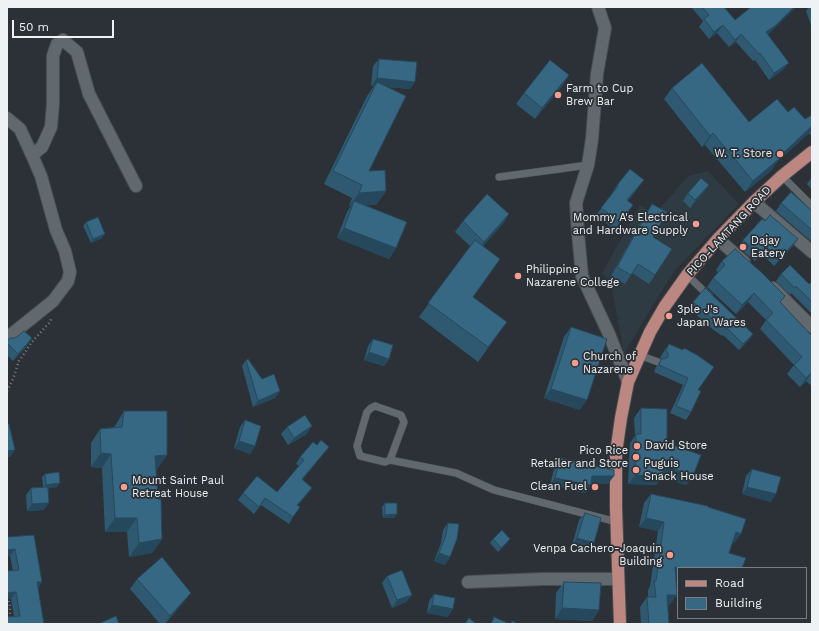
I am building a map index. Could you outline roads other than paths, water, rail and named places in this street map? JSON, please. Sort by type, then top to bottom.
[{"type":"main road","name":"PICO-LAMTANG ROAD","points":[[620,624],[616,453],[628,382],[654,325],[687,275],[718,239],[754,202],[782,176],[812,152]]},
{"type":"street","points":[[598,7],[605,28],[598,74],[588,165],[576,203],[578,233],[582,276],[628,382]]},
{"type":"street","points":[[32,155],[42,147],[51,127],[53,104],[53,56],[57,44],[63,40],[77,52],[89,94],[136,186]]},
{"type":"street","points":[[7,118],[20,129],[41,176],[56,230],[65,251],[70,272],[68,282],[54,301],[7,338]]},
{"type":"street","points":[[754,202],[812,252]]},
{"type":"street","points":[[718,239],[754,271]]},
{"type":"street","points":[[765,281],[812,327]]},
{"type":"street","points":[[468,582],[543,579],[618,579]]},
{"type":"lane","points":[[499,177],[588,165]]},
{"type":"lane","points":[[782,176],[812,206]]},
{"type":"lane","points":[[687,275],[712,299]]},
{"type":"lane","points":[[639,355],[658,362]]},
{"type":"lane","points":[[390,460],[404,422],[400,415],[375,406],[367,412],[357,446],[360,456],[385,462],[390,460],[456,473],[494,490],[617,522]]},
{"type":"place","name":"Farm to Cup Brew Bar","points":[[558,95]]},
{"type":"place","name":"W. T. Store","points":[[780,154]]},
{"type":"place","name":"Mommy A's Electrical and Hardware Supply","points":[[696,224]]},
{"type":"place","name":"Dajay Eatery","points":[[743,247]]},
{"type":"place","name":"Philippine Nazarene College","points":[[518,276]]},
{"type":"place","name":"3ple J's Japan Wares","points":[[669,316]]},
{"type":"place","name":"Church of Nazarene","points":[[575,363]]},
{"type":"place","name":"David Store","points":[[637,446]]},
{"type":"place","name":"Pico Rice Retailer and Store","points":[[636,457]]},
{"type":"place","name":"Puguis Snack House","points":[[636,470]]},
{"type":"place","name":"Mount Saint Paul Retreat House","points":[[124,487]]},
{"type":"place","name":"Clean Fuel","points":[[595,487]]},
{"type":"place","name":"Venpa Cachero-Joaquin Building","points":[[670,555]]}]
